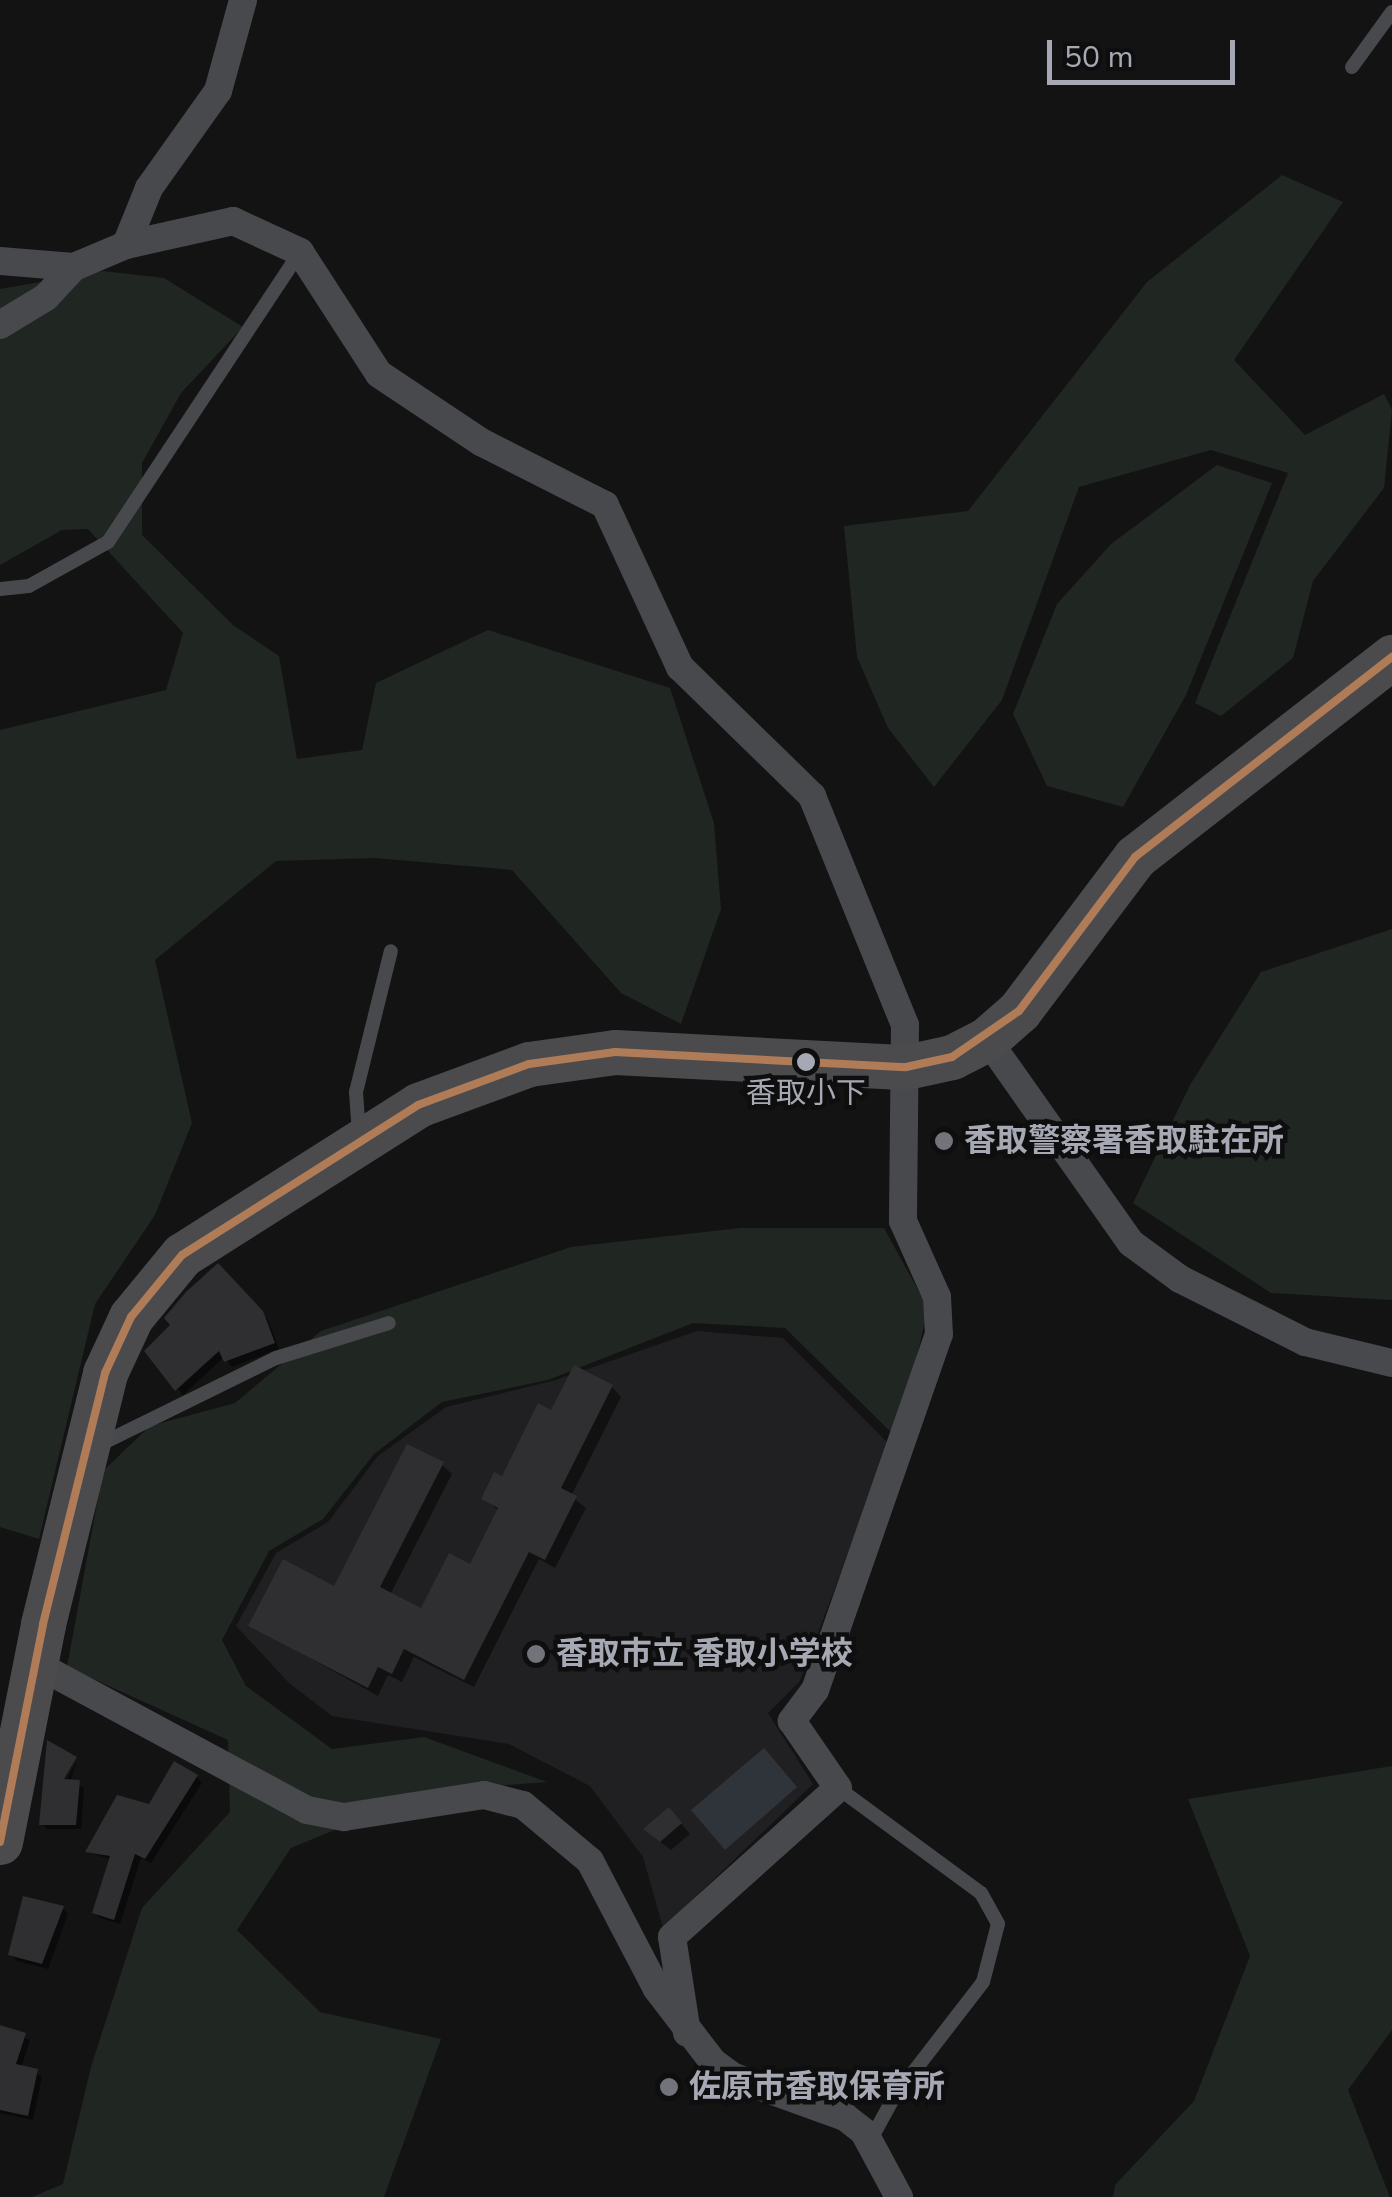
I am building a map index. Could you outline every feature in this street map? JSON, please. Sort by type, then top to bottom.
[{"type":"main road","points":[[0,1842],[34,1664],[81,1456],[105,1373],[130,1316],[182,1255],[418,1105],[529,1064],[615,1052],[906,1067],[952,1057],[987,1039],[1019,1011],[1135,857],[1392,657]]},
{"type":"street","points":[[126,245],[149,188],[218,91],[243,0]]},
{"type":"street","points":[[0,325],[46,297],[74,267],[126,245],[233,221],[300,252],[379,374],[481,442],[605,505],[680,668],[812,796],[905,1025],[903,1221],[938,1297],[939,1334],[814,1690],[792,1721],[838,1788],[672,1936],[687,2033]]},
{"type":"street","points":[[0,261],[74,267]]},
{"type":"street","points":[[987,1039],[1131,1243],[1180,1279],[1305,1342],[1392,1364]]},
{"type":"street","points":[[34,1664],[306,1810],[344,1818],[484,1795],[523,1806],[590,1861],[657,1990],[687,2033],[734,2077],[844,2118],[870,2142],[900,2197]]},
{"type":"lane","points":[[1352,67],[1392,12]]},
{"type":"lane","points":[[0,589],[28,586],[108,542],[300,252]]},
{"type":"lane","points":[[360,1140],[356,1092],[391,952]]},
{"type":"lane","points":[[81,1456],[276,1358],[390,1323]]},
{"type":"lane","points":[[838,1788],[980,1893],[998,1924],[983,1982],[894,2097],[870,2142]]},
{"type":"shaded area","points":[[1282,175],[1343,202],[1234,360],[1305,435],[1384,394],[1392,410],[1384,488],[1313,581],[1293,658],[1221,716],[1195,703],[1288,473],[1211,450],[1079,487],[1002,700],[934,787],[888,728],[857,657],[844,526],[968,511],[1147,282]]},
{"type":"shaded area","points":[[103,271],[164,278],[243,327],[181,393],[142,463],[142,535],[233,625],[279,656],[297,759],[362,750],[376,683],[488,630],[670,688],[714,823],[721,909],[681,1024],[621,993],[512,870],[375,858],[276,861],[155,960],[192,1123],[155,1215],[95,1304],[39,1539],[0,1527],[0,730],[166,690],[183,633],[88,529],[62,530],[0,565],[0,289]]},
{"type":"shaded area","points":[[1217,465],[1272,483],[1186,695],[1123,807],[1047,786],[1013,714],[1057,604],[1111,544]]},
{"type":"shaded area","points":[[1392,929],[1392,1300],[1271,1293],[1133,1203],[1190,1085],[1261,972]]},
{"type":"shaded area","points":[[740,1228],[884,1228],[928,1308],[898,1439],[785,1328],[693,1323],[548,1380],[442,1402],[374,1454],[323,1519],[269,1551],[222,1640],[246,1686],[332,1749],[424,1737],[547,1782],[429,1791],[291,1848],[237,1930],[320,2012],[441,2039],[384,2197],[32,2197],[63,2184],[91,2067],[142,1908],[230,1812],[228,1740],[67,1667],[103,1471],[150,1426],[235,1403],[321,1331],[571,1247]]},
{"type":"shaded area","name":"香取市立 香取小学校","points":[[697,1331],[783,1338],[889,1444],[800,1681],[768,1713],[813,1784],[663,1928],[643,1857],[590,1786],[509,1744],[332,1716],[289,1683],[236,1626],[276,1553],[328,1522],[378,1456],[446,1407],[556,1380]]},
{"type":"shaded area","points":[[764,1748],[797,1787],[725,1850],[691,1810]]},
{"type":"shaded area","points":[[1392,1766],[1392,2030],[1348,2090],[1390,2197],[1113,2197],[1115,2185],[1194,2101],[1250,1956],[1188,1799]]},
{"type":"building","points":[[218,1263],[263,1311],[275,1343],[224,1362],[219,1351],[175,1391],[144,1351],[170,1325],[164,1318]]},
{"type":"building","points":[[574,1365],[613,1385],[561,1488],[577,1496],[545,1560],[529,1552],[464,1680],[404,1649],[392,1674],[378,1667],[368,1688],[248,1626],[283,1559],[334,1586],[407,1444],[444,1462],[380,1587],[421,1608],[449,1553],[470,1564],[498,1508],[481,1499],[494,1472],[502,1476],[538,1403],[551,1410]]},
{"type":"building","points":[[47,1740],[77,1757],[64,1779],[80,1780],[76,1825],[39,1825]]},
{"type":"building","points":[[174,1761],[198,1775],[145,1859],[135,1854],[114,1920],[92,1913],[110,1856],[85,1852],[117,1795],[149,1804]]},
{"type":"building","points":[[669,1807],[682,1823],[660,1842],[643,1829]]},
{"type":"building","points":[[23,1896],[64,1906],[42,1964],[8,1955]]},
{"type":"building","points":[[0,2025],[26,2033],[16,2064],[38,2069],[28,2116],[0,2110]]},
{"type":"transit line","points":[[0,1842],[43,1624],[105,1373],[131,1317],[182,1255],[418,1105],[529,1064],[615,1052],[906,1067],[952,1057],[1019,1011],[1135,857],[1392,657]]},
{"type":"place","name":"香取小下","points":[[806,1062]]},
{"type":"place","name":"香取警察署香取駐在所","points":[[944,1141]]},
{"type":"place","name":"香取市立 香取小学校","points":[[536,1654]]},
{"type":"place","name":"佐原市香取保育所","points":[[669,2087]]}]
